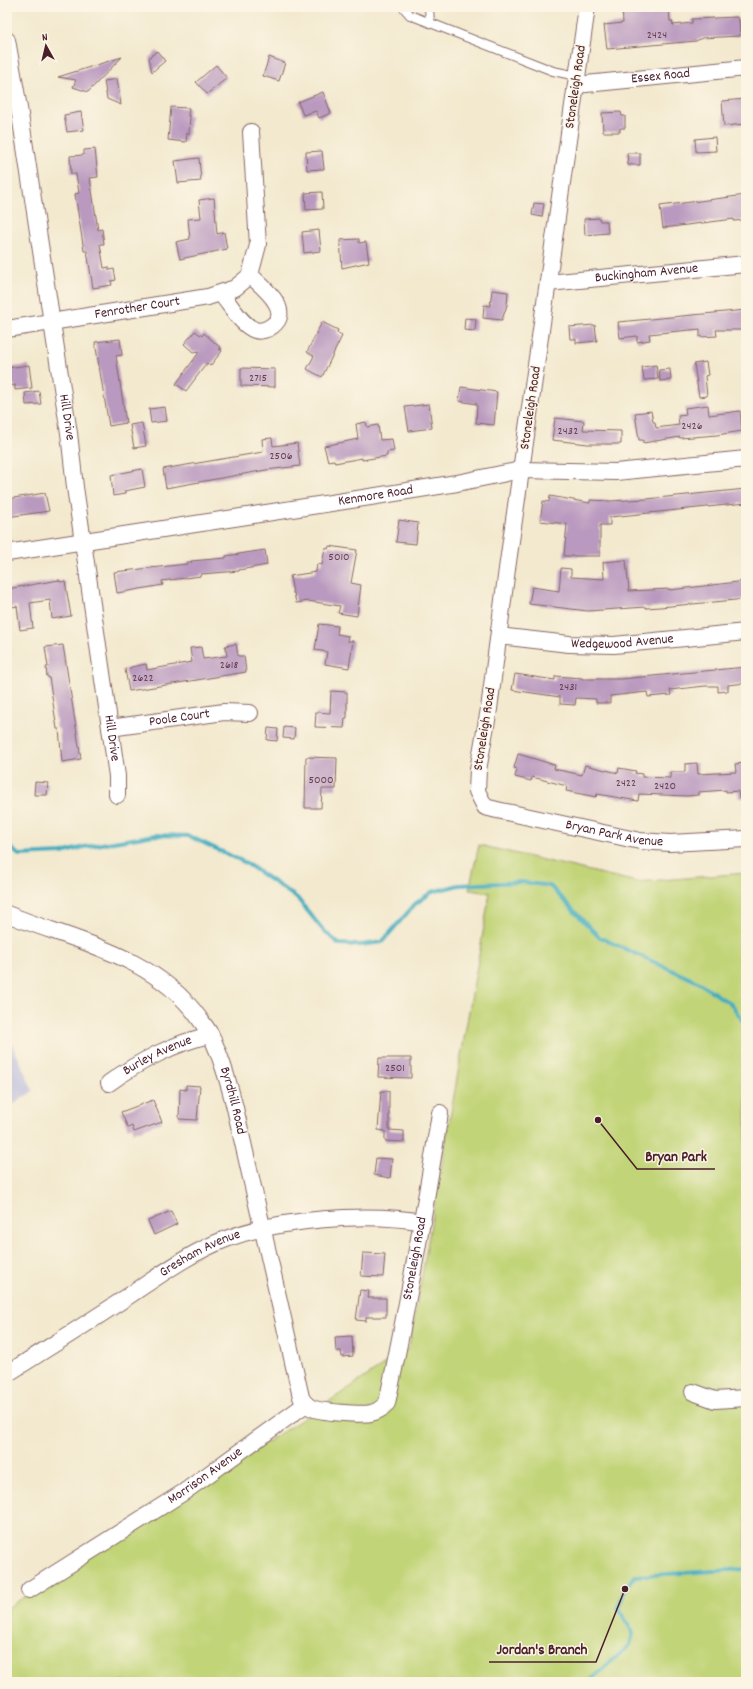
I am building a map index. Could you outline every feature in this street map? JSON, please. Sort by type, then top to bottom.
[{"type":"street","name":"Stoneleigh Road","points":[[485,807],[477,791],[478,777],[548,284],[574,82],[587,7]]},
{"type":"street","name":"Hill Drive","points":[[7,40],[11,85],[52,322],[118,776],[117,796]]},
{"type":"street","name":"Essex Road","points":[[574,82],[746,68]]},
{"type":"street","points":[[221,294],[246,324],[255,330],[260,331],[269,328],[275,324],[279,317],[280,309],[273,298],[250,275],[259,238],[251,132]]},
{"type":"street","name":"Buckingham Avenue","points":[[548,284],[746,264]]},
{"type":"street","name":"Fenrother Court","points":[[7,329],[208,298],[221,294],[241,284],[250,275]]},
{"type":"street","name":"Kenmore Road","points":[[7,553],[433,487],[521,470],[616,472],[746,459]]},
{"type":"street","name":"Wedgewood Avenue","points":[[499,636],[594,646],[746,632]]},
{"type":"street","name":"Poole Court","points":[[110,728],[224,712],[250,713]]},
{"type":"street","name":"Bryan Park Avenue","points":[[485,807],[640,841],[670,843],[746,839]]},
{"type":"street","name":"Byrdhill Road","points":[[7,914],[86,942],[122,957],[143,968],[163,980],[184,999],[211,1035],[230,1090],[292,1364],[301,1397],[306,1404]]},
{"type":"street","name":"Burley Avenue","points":[[109,1083],[155,1055],[198,1037],[211,1035]]},
{"type":"street","name":"Stoneleigh Road","points":[[306,1404],[312,1409],[351,1413],[372,1413],[380,1410],[387,1403],[422,1222],[440,1113]]},
{"type":"street","name":"Gresham Avenue","points":[[7,1374],[173,1267],[225,1240],[262,1228],[313,1220],[375,1217],[406,1219],[422,1222]]},
{"type":"street","points":[[693,1392],[715,1400],[746,1398]]},
{"type":"street","name":"Morrison Avenue","points":[[29,1590],[184,1492],[306,1404]]},
{"type":"lane","points":[[403,7],[410,15],[553,71],[574,82]]},
{"type":"lane","points":[[429,7],[430,23]]},
{"type":"shaded area","points":[[7,1032],[33,1091],[7,1109]]},
{"type":"green space","points":[[479,845],[637,882],[746,873],[746,1682],[7,1682],[7,1608],[301,1420],[409,1348],[490,893],[469,890]]},
{"type":"building","points":[[622,7],[669,7],[670,21],[672,21],[673,25],[692,23],[692,19],[737,17],[739,20],[740,36],[702,38],[696,41],[607,49],[604,25],[623,23]]},
{"type":"building","points":[[157,51],[165,61],[152,72],[149,58]]},
{"type":"building","points":[[122,57],[88,92],[73,87],[76,80],[58,77]]},
{"type":"building","points":[[269,57],[285,63],[279,81],[263,76]]},
{"type":"building","points":[[216,65],[227,78],[207,94],[196,82]]},
{"type":"building","points":[[117,79],[121,105],[107,99],[104,81]]},
{"type":"building","points":[[323,92],[331,113],[319,118],[316,111],[303,115],[298,102]]},
{"type":"building","points":[[746,99],[746,124],[724,126],[722,101]]},
{"type":"building","points":[[171,107],[189,108],[189,134],[187,133],[186,142],[168,140]]},
{"type":"building","points":[[81,112],[84,130],[67,132],[64,115]]},
{"type":"building","points":[[621,112],[622,116],[625,116],[625,128],[620,128],[620,132],[603,132],[602,113]]},
{"type":"building","points":[[715,137],[716,151],[696,152],[695,139]]},
{"type":"building","points":[[95,149],[98,177],[90,178],[98,230],[102,229],[104,244],[100,244],[104,268],[109,267],[109,270],[114,269],[116,280],[111,281],[112,285],[93,288],[87,251],[84,251],[75,194],[79,193],[76,174],[71,174],[70,156],[84,155],[84,150]]},
{"type":"building","points":[[322,151],[324,169],[307,170],[306,152]]},
{"type":"building","points":[[627,153],[640,153],[640,165],[628,165]]},
{"type":"building","points":[[199,158],[201,181],[178,183],[175,161]]},
{"type":"building","points":[[322,192],[323,209],[306,210],[305,193]]},
{"type":"building","points":[[746,195],[746,220],[734,221],[734,219],[663,228],[660,206]]},
{"type":"building","points":[[214,198],[217,234],[224,232],[227,249],[180,259],[176,242],[190,239],[188,219],[201,218],[199,200]]},
{"type":"building","points":[[534,203],[544,204],[542,217],[532,215]]},
{"type":"building","points":[[599,218],[600,221],[607,221],[608,233],[585,235],[584,219]]},
{"type":"building","points":[[319,230],[321,251],[304,253],[302,232]]},
{"type":"building","points":[[359,239],[359,243],[366,242],[369,262],[342,268],[340,240]]},
{"type":"building","points":[[492,290],[508,292],[507,305],[502,320],[483,318],[484,305],[490,306]]},
{"type":"building","points":[[746,310],[746,330],[716,330],[717,336],[700,337],[700,329],[649,334],[650,340],[637,342],[637,336],[620,338],[618,322]]},
{"type":"building","points":[[465,318],[476,319],[475,331],[464,330]]},
{"type":"building","points":[[322,322],[338,330],[337,333],[342,336],[322,377],[307,369],[314,356],[307,352]]},
{"type":"building","points":[[595,325],[597,341],[576,343],[576,339],[570,339],[569,327]]},
{"type":"building","points":[[195,331],[202,336],[204,333],[222,349],[219,349],[222,351],[210,366],[207,363],[186,391],[176,384],[200,351],[193,352],[184,344]]},
{"type":"building","points":[[120,339],[122,355],[116,356],[126,423],[109,426],[95,342]]},
{"type":"building","points":[[706,362],[708,375],[705,376],[707,396],[699,397],[694,364]]},
{"type":"building","points":[[29,365],[32,388],[15,390],[15,385],[7,386],[7,368]]},
{"type":"building","points":[[656,365],[658,379],[644,380],[642,367]]},
{"type":"building","points":[[241,368],[275,369],[275,387],[241,386]]},
{"type":"building","points":[[670,369],[671,380],[660,381],[659,370]]},
{"type":"building","points":[[461,387],[497,392],[494,425],[476,423],[477,404],[459,401]]},
{"type":"building","points":[[39,391],[41,404],[26,405],[25,393]]},
{"type":"building","points":[[429,404],[432,428],[409,431],[405,407]]},
{"type":"building","points":[[708,405],[709,415],[740,411],[742,431],[717,435],[680,437],[643,443],[643,440],[639,440],[635,413],[651,411],[656,428],[679,425],[678,416],[686,415],[685,408]]},
{"type":"building","points":[[165,407],[167,421],[151,423],[149,409]]},
{"type":"building","points":[[555,418],[584,421],[583,430],[621,431],[621,444],[588,444],[552,440]]},
{"type":"building","points":[[366,422],[367,427],[378,425],[380,440],[392,439],[394,451],[387,452],[387,456],[362,460],[362,458],[335,463],[334,460],[328,461],[324,446],[358,439],[356,424]]},
{"type":"building","points":[[142,423],[146,446],[134,448],[130,425]]},
{"type":"building","points":[[272,438],[273,446],[297,443],[300,466],[266,470],[166,488],[163,469],[263,452],[262,439]]},
{"type":"building","points":[[142,469],[145,487],[125,491],[125,494],[113,496],[111,475]]},
{"type":"building","points":[[746,489],[746,503],[610,517],[610,525],[600,525],[600,556],[564,556],[567,524],[540,521],[543,501],[549,502],[550,496],[590,503],[590,500],[610,501],[647,499]]},
{"type":"building","points":[[45,493],[49,511],[7,517],[7,499]]},
{"type":"building","points":[[399,520],[418,523],[416,544],[396,542]]},
{"type":"building","points":[[329,546],[357,550],[351,583],[361,585],[357,616],[338,613],[340,606],[308,601],[296,603],[290,576],[316,572],[317,564],[322,565],[325,548],[328,549]]},
{"type":"building","points":[[265,550],[267,565],[239,571],[201,574],[201,576],[162,581],[163,585],[117,593],[114,572],[187,564],[187,562],[192,562],[191,561],[226,558],[226,556]]},
{"type":"building","points":[[626,560],[629,591],[670,590],[746,581],[746,599],[660,607],[588,611],[529,604],[532,587],[559,591],[561,568],[571,569],[571,577],[604,579],[603,562]]},
{"type":"building","points":[[59,580],[60,582],[65,581],[71,616],[52,619],[50,600],[30,603],[33,628],[20,630],[17,606],[7,608],[7,589]]},
{"type":"building","points":[[319,624],[338,626],[337,634],[348,636],[347,641],[353,641],[349,668],[325,664],[327,652],[315,650]]},
{"type":"building","points":[[236,644],[238,656],[244,656],[246,672],[129,691],[125,669],[146,664],[147,670],[192,662],[190,648],[201,647],[203,659],[227,656],[225,646]]},
{"type":"building","points":[[63,645],[81,759],[62,762],[59,729],[57,729],[49,677],[47,677],[46,667],[48,667],[45,647]]},
{"type":"building","points":[[746,667],[746,683],[728,685],[728,691],[718,692],[718,686],[705,686],[670,690],[671,695],[648,697],[647,692],[610,696],[610,703],[596,703],[596,699],[576,698],[575,705],[560,704],[560,697],[512,690],[515,674],[555,680],[555,676],[582,679],[621,679]]},
{"type":"building","points":[[331,691],[347,692],[347,718],[345,718],[344,728],[315,727],[316,712],[330,713]]},
{"type":"building","points":[[284,727],[295,728],[294,739],[283,738]]},
{"type":"building","points":[[268,728],[278,729],[277,741],[267,740]]},
{"type":"building","points":[[518,754],[555,765],[554,769],[582,775],[585,765],[618,773],[619,768],[636,771],[635,773],[642,774],[642,777],[670,778],[670,772],[685,772],[685,764],[697,763],[698,774],[736,772],[735,764],[746,763],[746,798],[739,798],[738,791],[726,792],[726,790],[698,792],[698,795],[687,796],[639,794],[638,801],[597,794],[596,797],[566,791],[567,786],[532,777],[531,781],[515,777],[517,769],[514,768]]},
{"type":"building","points":[[306,757],[337,758],[336,789],[322,789],[321,808],[305,808]]},
{"type":"building","points":[[35,782],[48,783],[47,795],[34,795]]},
{"type":"building","points":[[379,1058],[411,1058],[411,1078],[378,1077]]},
{"type":"building","points":[[186,1085],[200,1086],[197,1120],[179,1119],[180,1089],[186,1090]]},
{"type":"building","points":[[381,1091],[389,1091],[389,1130],[404,1131],[404,1142],[385,1141],[385,1131],[378,1130]]},
{"type":"building","points":[[153,1100],[162,1122],[134,1132],[132,1126],[128,1128],[121,1112]]},
{"type":"building","points":[[376,1158],[392,1159],[390,1178],[374,1175]]},
{"type":"building","points":[[171,1211],[177,1224],[154,1235],[148,1221]]},
{"type":"building","points":[[363,1253],[385,1254],[383,1277],[361,1276]]},
{"type":"building","points":[[360,1290],[369,1291],[368,1298],[386,1298],[386,1317],[366,1317],[366,1321],[356,1320]]},
{"type":"building","points":[[352,1336],[353,1356],[342,1357],[341,1351],[336,1351],[335,1337]]},
{"type":"waterway","points":[[7,845],[19,855],[62,853],[84,847],[155,835],[189,836],[246,863],[297,898],[323,930],[339,944],[361,945],[382,942],[415,904],[432,892],[459,885],[522,882],[550,886],[599,937],[698,982],[732,1005],[746,1026]]},
{"type":"waterway","points":[[588,1682],[630,1645],[633,1633],[618,1608],[625,1589],[635,1576],[746,1569]]},
{"type":"place","name":"Bryan Park","points":[[598,1120]]},
{"type":"place","name":"Jordan's Branch","points":[[625,1589]]}]
